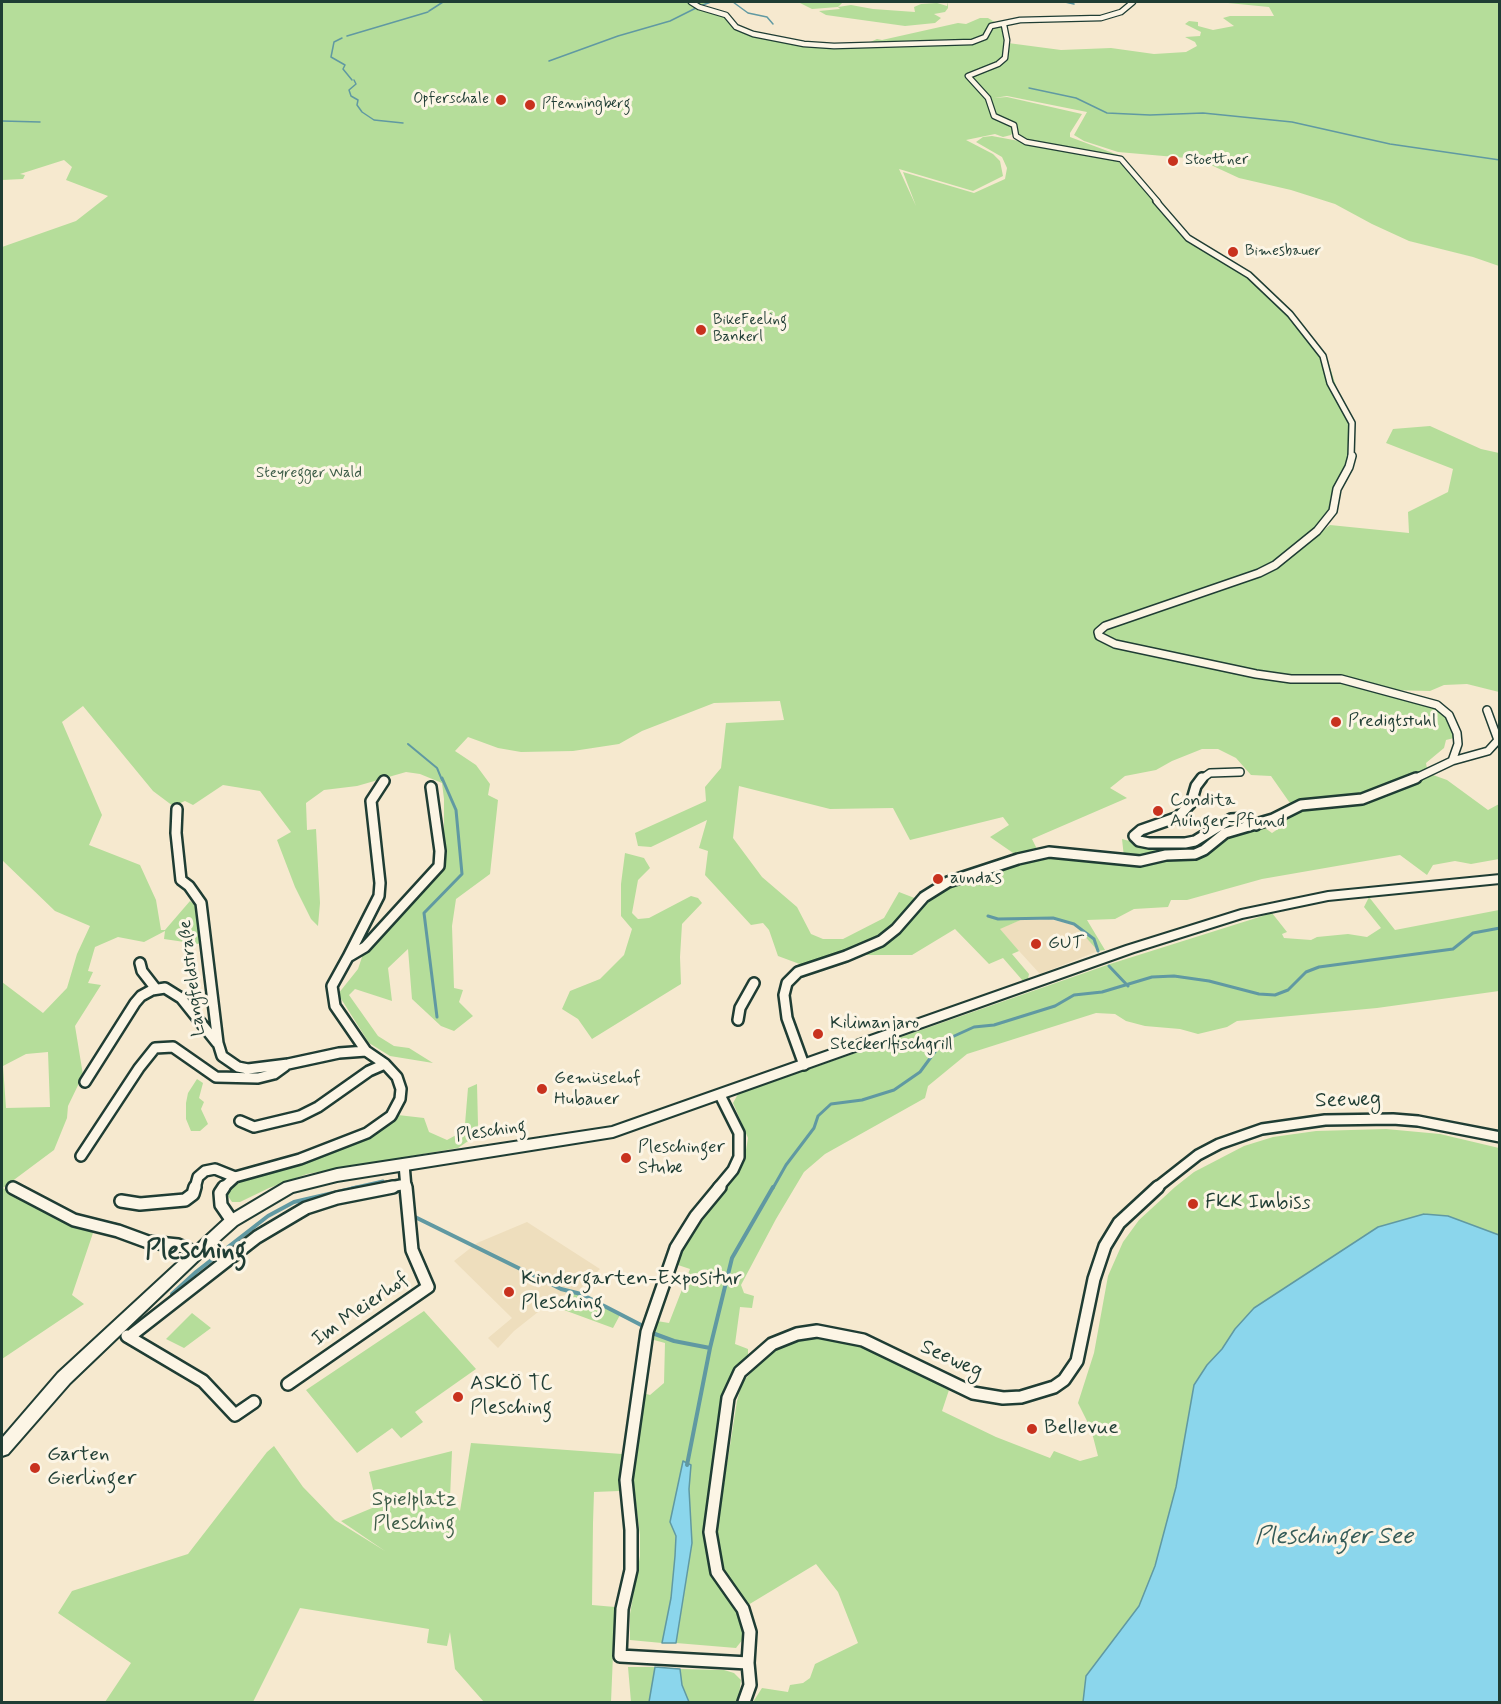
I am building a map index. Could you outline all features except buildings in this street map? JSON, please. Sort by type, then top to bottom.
[{"type":"main road","name":"Plesching","points":[[2,1449],[56,1386],[196,1253],[232,1221],[289,1187],[337,1175],[597,1136],[720,1095],[1130,949],[1241,914],[1346,894],[1500,879]]},
{"type":"street","points":[[691,2],[699,7],[726,15],[736,27],[753,34],[827,46],[964,43],[981,39],[991,26],[1028,19],[1101,18],[1121,12],[1133,2]]},
{"type":"street","points":[[1004,25],[1007,40],[1005,58],[998,64],[968,76],[988,98],[994,116],[1014,125],[1016,136],[1026,142],[1121,159],[1188,238],[1249,275],[1290,314],[1323,356],[1330,383],[1352,423],[1352,454],[1349,467],[1337,489],[1331,516],[1317,531],[1275,565],[1259,573],[1105,626],[1098,632],[1100,636],[1115,644],[1256,674],[1291,679],[1341,679],[1429,702],[1444,709],[1453,720],[1458,744],[1452,761]]},
{"type":"street","points":[[804,1065],[787,1018],[784,995],[787,983],[798,972],[846,956],[881,941],[896,929],[924,897],[948,882],[1049,852],[1140,861],[1166,855],[1195,854],[1201,852],[1225,833],[1273,819],[1301,805],[1352,801],[1371,796],[1433,772],[1452,761],[1488,751],[1498,740],[1487,710]]},
{"type":"street","points":[[1240,772],[1210,773],[1196,786],[1191,803],[1178,818],[1141,830],[1134,836],[1139,841],[1149,843],[1185,843],[1195,841],[1231,819],[1246,818],[1256,825]]},
{"type":"street","points":[[232,1221],[221,1205],[220,1193],[235,1177],[321,1152],[382,1125],[396,1108],[401,1089],[397,1077],[385,1064],[366,1052],[339,1014],[332,997],[332,986],[379,896],[381,883],[371,801],[384,781]]},
{"type":"street","points":[[348,957],[365,947],[439,866],[440,851],[431,787]]},
{"type":"street","name":"Langfeldstraße","points":[[177,808],[176,833],[182,880],[201,903],[218,1043],[222,1056],[248,1069],[288,1064],[339,1053],[366,1052]]},
{"type":"street","points":[[85,1082],[141,996],[156,989],[142,971],[140,963]]},
{"type":"street","points":[[738,1020],[740,1008],[754,983]]},
{"type":"street","name":"Langfeldstraße","points":[[156,989],[165,988],[182,998],[218,1043]]},
{"type":"street","name":"Langfeldstraße","points":[[81,1156],[139,1068],[155,1048],[173,1047],[216,1077],[258,1078],[274,1074],[288,1064]]},
{"type":"street","points":[[240,1121],[254,1127],[300,1116],[318,1107],[369,1071],[385,1064]]},
{"type":"street","points":[[720,1095],[739,1133],[739,1157],[733,1170],[696,1216],[676,1248],[647,1332],[626,1480],[631,1530],[631,1570],[622,1609],[620,1656],[748,1663]]},
{"type":"street","name":"Seeweg","points":[[744,1702],[750,1685],[748,1620],[717,1572],[710,1532],[728,1398],[740,1372],[772,1344],[797,1334],[817,1331],[833,1333],[864,1340],[973,1393],[1003,1398],[1021,1397],[1039,1392],[1054,1387],[1064,1380],[1077,1361],[1094,1279],[1105,1246],[1115,1228],[1147,1195],[1198,1155],[1219,1144],[1262,1129],[1325,1120],[1418,1121],[1500,1137]]},
{"type":"street","name":"Im Meierhof","points":[[288,1384],[428,1287],[412,1250],[404,1164]]},
{"type":"street","points":[[121,1201],[140,1204],[184,1200],[193,1194],[198,1176],[205,1171],[215,1169],[235,1177]]},
{"type":"street","points":[[129,1337],[257,1237],[299,1212],[336,1198],[406,1184]]},
{"type":"street","points":[[13,1188],[74,1221],[118,1231],[148,1242],[177,1245],[196,1253]]},
{"type":"street","points":[[115,1330],[203,1381],[235,1415],[254,1402]]},
{"type":"shaded area","points":[[1040,917],[1079,926],[1098,951],[1040,974],[999,929],[1023,919]]},
{"type":"shaded area","points":[[527,1222],[600,1269],[577,1292],[557,1297],[514,1331],[498,1348],[488,1338],[512,1318],[454,1261],[477,1243]]},
{"type":"green space","name":"Steyregger Wald","points":[[2,2],[714,2],[697,6],[729,19],[732,26],[737,29],[830,49],[988,18],[1003,27],[1008,43],[1061,50],[1111,48],[1154,54],[1186,52],[1197,46],[1195,42],[1185,37],[1200,36],[1201,32],[1185,24],[1189,21],[1198,22],[1198,26],[1213,30],[1234,26],[1223,18],[1230,16],[1274,16],[1269,7],[1229,2],[1499,2],[1499,266],[1409,241],[1335,204],[1291,190],[1239,178],[1198,159],[1118,152],[1084,141],[1074,135],[1087,112],[1007,96],[994,98],[1007,97],[1082,114],[1070,133],[1070,137],[1121,156],[1026,141],[1017,135],[1015,125],[995,115],[990,98],[986,100],[993,117],[1013,126],[1014,131],[1011,135],[1003,137],[995,134],[966,140],[993,154],[1000,161],[1003,176],[973,191],[899,169],[916,206],[903,172],[974,193],[1005,179],[1007,168],[1002,157],[976,142],[983,137],[992,136],[1111,158],[1120,163],[1187,236],[1256,279],[1292,312],[1327,358],[1339,395],[1355,421],[1355,459],[1352,468],[1342,470],[1331,495],[1329,510],[1321,524],[1274,564],[1164,606],[1098,627],[1095,635],[1102,641],[1263,679],[1281,680],[1280,676],[1121,643],[1105,636],[1104,632],[1110,627],[1280,564],[1330,525],[1409,533],[1408,512],[1448,492],[1453,469],[1386,443],[1393,429],[1430,426],[1481,449],[1499,453],[1499,692],[1467,684],[1444,685],[1430,691],[1386,690],[1434,706],[1450,721],[1454,738],[1446,740],[1444,748],[1426,763],[1427,769],[1371,794],[1292,806],[1271,776],[1251,775],[1236,758],[1218,749],[1202,749],[1156,770],[1125,776],[1110,788],[1127,798],[1032,839],[1037,849],[1016,855],[990,837],[1009,825],[1003,817],[910,840],[893,808],[830,809],[739,786],[733,838],[762,877],[797,907],[811,934],[823,939],[843,939],[884,918],[899,892],[917,899],[889,931],[872,942],[805,966],[778,956],[769,930],[763,923],[751,925],[705,875],[708,851],[699,848],[707,820],[651,847],[638,846],[635,833],[706,801],[705,787],[721,768],[726,723],[784,720],[780,701],[714,703],[642,731],[619,744],[573,751],[521,752],[498,748],[468,737],[455,751],[476,765],[490,784],[488,795],[498,800],[490,874],[456,899],[452,926],[454,988],[463,990],[459,1002],[473,1016],[454,1031],[441,1026],[412,999],[408,949],[388,968],[392,1001],[355,989],[349,995],[378,1036],[394,1046],[409,1048],[433,1063],[390,1056],[369,1043],[338,994],[358,969],[364,951],[385,934],[444,866],[442,783],[420,774],[406,772],[357,786],[324,790],[306,803],[307,830],[316,829],[320,903],[318,926],[311,919],[295,887],[277,840],[291,832],[260,791],[223,785],[193,805],[185,801],[173,806],[153,791],[83,706],[62,722],[102,815],[89,845],[140,865],[156,900],[161,930],[165,930],[190,901],[195,905],[201,942],[198,944],[164,939],[165,931],[144,942],[118,937],[95,947],[88,971],[93,972],[88,983],[101,985],[75,1026],[83,1075],[68,1106],[67,1118],[54,1150],[3,1188],[93,1233],[72,1295],[84,1304],[2,1359],[2,982],[43,1013],[67,988],[77,954],[90,926],[55,911],[2,860],[2,247],[76,221],[108,196],[66,180],[72,167],[64,160],[20,174],[25,175],[23,179],[2,180]],"holes":[[[48,1052],[50,1107],[6,1108],[3,1066],[26,1054]]]},
{"type":"green space","points":[[798,2],[843,2],[838,7],[812,9]]},
{"type":"green space","points":[[948,2],[948,8],[945,12],[934,14],[941,18],[935,23],[905,26],[826,15],[819,11],[840,9],[838,7],[851,5],[915,12],[914,7],[921,4],[937,3],[947,6]]},
{"type":"green space","points":[[1433,775],[1447,780],[1488,810],[1499,804],[1499,859],[1471,864],[1455,861],[1433,865],[1427,875],[1400,855],[1262,879],[1187,900],[1171,900],[1168,907],[1134,909],[1115,919],[1087,920],[1105,950],[1098,951],[1074,924],[1049,918],[1023,919],[1000,929],[1019,951],[1012,954],[1029,974],[1028,979],[1023,981],[1003,958],[989,964],[955,929],[912,955],[860,955],[876,949],[893,938],[915,911],[935,893],[947,886],[1041,856],[1107,862],[1176,857],[1238,832],[1265,828],[1272,833],[1278,829],[1272,824],[1303,807],[1354,804]]},
{"type":"green space","points":[[1236,820],[1248,822],[1195,851],[1124,857],[1122,839],[1144,845],[1177,846]]},
{"type":"green space","points":[[625,853],[644,858],[650,868],[638,880],[632,913],[638,919],[649,918],[691,896],[698,898],[702,903],[682,924],[681,984],[592,1039],[578,1019],[562,1009],[570,991],[600,979],[624,955],[632,929],[621,916],[621,884]]},
{"type":"green space","points":[[1369,897],[1395,930],[1499,910],[1499,991],[1377,1008],[1237,1021],[1227,1027],[1198,1034],[1180,1029],[1145,1026],[1126,1021],[1115,1014],[1096,1013],[967,1054],[928,1086],[925,1098],[825,1154],[804,1172],[741,1285],[744,1293],[754,1296],[752,1308],[740,1307],[735,1344],[748,1349],[748,1355],[734,1370],[725,1390],[720,1424],[706,1540],[707,1555],[711,1569],[742,1617],[745,1632],[743,1639],[736,1648],[676,1643],[692,1543],[670,1522],[676,1536],[675,1556],[671,1598],[662,1643],[630,1640],[630,1614],[640,1556],[640,1535],[633,1480],[643,1393],[650,1395],[664,1383],[665,1343],[654,1340],[657,1321],[669,1323],[690,1269],[678,1265],[690,1234],[744,1162],[748,1138],[733,1103],[738,1094],[1110,964],[1272,913],[1287,932],[1282,934],[1284,938],[1311,940],[1317,937],[1348,934],[1367,937],[1381,928],[1364,907]]},
{"type":"green space","points":[[197,1079],[203,1083],[199,1098],[204,1102],[201,1109],[208,1124],[200,1131],[191,1131],[186,1119],[186,1103],[188,1093]]},
{"type":"green space","points":[[477,1084],[478,1125],[474,1137],[458,1148],[307,1174],[240,1202],[232,1202],[226,1193],[232,1185],[248,1176],[307,1161],[379,1131],[398,1115],[424,1118],[429,1132],[447,1140],[458,1134],[465,1124],[468,1088]]},
{"type":"green space","points":[[1386,1129],[1440,1134],[1499,1148],[1499,1702],[753,1702],[762,1688],[788,1692],[790,1685],[803,1683],[810,1678],[815,1664],[858,1643],[838,1592],[816,1564],[748,1605],[730,1582],[719,1560],[715,1544],[737,1401],[742,1383],[768,1353],[802,1338],[826,1336],[853,1341],[946,1384],[949,1390],[942,1411],[996,1437],[1050,1458],[1054,1451],[1080,1461],[1098,1456],[1091,1429],[1078,1403],[1094,1353],[1108,1276],[1123,1242],[1139,1220],[1194,1172],[1244,1146],[1273,1137],[1316,1131]]},
{"type":"green space","points":[[574,1293],[620,1315],[613,1328],[564,1310]]},
{"type":"green space","points":[[424,1311],[476,1369],[415,1412],[423,1422],[401,1438],[392,1428],[357,1453],[306,1390]]},
{"type":"green space","points":[[192,1313],[211,1328],[184,1348],[166,1339]]},
{"type":"green space","name":"Spielplatz Plesching","points":[[471,1443],[622,1454],[619,1491],[594,1492],[592,1605],[615,1607],[611,1702],[484,1702],[455,1669],[450,1632],[447,1646],[427,1643],[429,1629],[300,1608],[253,1702],[105,1702],[131,1663],[58,1613],[72,1591],[188,1554],[274,1446],[303,1487],[335,1520],[385,1551],[341,1521],[377,1506],[369,1472],[452,1451],[450,1498],[460,1511]]},
{"type":"green space","points":[[628,1667],[655,1667],[649,1702],[631,1702]]},
{"type":"green space","points":[[680,1669],[724,1670],[734,1673],[741,1680],[738,1702],[689,1702],[682,1685]]},
{"type":"water","name":"Pleschinger See","points":[[1424,1214],[1448,1216],[1499,1235],[1499,1702],[1083,1702],[1086,1676],[1139,1606],[1155,1566],[1176,1487],[1194,1385],[1207,1365],[1254,1308],[1378,1227]]},
{"type":"water","points":[[683,1461],[691,1465],[689,1489],[692,1543],[676,1643],[662,1643],[671,1598],[675,1556],[676,1536],[670,1522]]},
{"type":"water","points":[[655,1667],[680,1669],[682,1685],[689,1702],[649,1702]]},
{"type":"waterway","points":[[429,11],[443,2]]},
{"type":"waterway","points":[[700,6],[711,2]]},
{"type":"waterway","points":[[733,2],[748,13],[767,17],[773,24]]},
{"type":"waterway","points":[[1065,2],[1074,4]]},
{"type":"waterway","points":[[549,61],[618,36],[670,21],[698,7]]},
{"type":"waterway","points":[[347,36],[428,12]]},
{"type":"waterway","points":[[342,38],[334,42],[331,57],[345,65],[343,69],[352,80]]},
{"type":"waterway","points":[[354,80],[356,84],[349,90],[351,96],[358,100],[357,105],[362,112],[374,120],[403,123]]},
{"type":"waterway","points":[[1029,88],[1076,98],[1107,113],[1150,115],[1203,113],[1292,122],[1390,144],[1500,160]]},
{"type":"waterway","points":[[2,121],[40,122]]},
{"type":"waterway","points":[[408,744],[437,768],[442,780]]},
{"type":"waterway","points":[[437,1017],[424,913],[462,874],[456,810],[442,778]]},
{"type":"waterway","points":[[988,916],[998,919],[1053,918],[1074,924],[1094,939],[1098,951]]},
{"type":"waterway","points":[[1127,985],[1152,977],[1174,976],[1209,981],[1259,994],[1275,995],[1288,990],[1306,972],[1319,967],[1453,949],[1473,933],[1500,928]]},
{"type":"waterway","points":[[1109,966],[1127,985]]},
{"type":"waterway","points":[[773,1188],[786,1165],[814,1128],[818,1116],[831,1104],[862,1100],[894,1090],[920,1072],[937,1049],[952,1037],[974,1027],[994,1025],[1055,1006],[1074,995],[1102,992],[1127,985]]},
{"type":"waterway","points":[[352,1188],[383,1181]]},
{"type":"waterway","points":[[172,1294],[196,1272],[268,1216],[294,1202],[359,1187]]},
{"type":"waterway","points":[[710,1348],[732,1258],[773,1187]]},
{"type":"waterway","points":[[415,1217],[561,1289],[581,1294],[643,1326]]},
{"type":"waterway","points":[[99,1221],[121,1226]]},
{"type":"waterway","points":[[655,1334],[674,1341],[710,1348]]},
{"type":"waterway","points":[[687,1465],[710,1348]]},
{"type":"place","name":"Opferschale","points":[[501,100]]},
{"type":"place","name":"Pfenningberg","points":[[530,105]]},
{"type":"place","name":"Stoettner","points":[[1173,161]]},
{"type":"place","name":"Bimesbauer","points":[[1233,252]]},
{"type":"place","name":"BikeFeeling Bankerl","points":[[701,330]]},
{"type":"place","name":"Predigtstuhl","points":[[1336,722]]},
{"type":"place","name":"Condita Auinger-Pfund","points":[[1158,811]]},
{"type":"place","name":"aundas","points":[[938,879]]},
{"type":"place","name":"GUT","points":[[1036,944]]},
{"type":"place","name":"Kilimanjaro Steckerlfischgrill","points":[[818,1034]]},
{"type":"place","name":"Gemüsehof Hubauer","points":[[542,1089]]},
{"type":"place","name":"Pleschinger Stube","points":[[626,1158]]},
{"type":"place","name":"FKK Imbiss","points":[[1193,1204]]},
{"type":"place","name":"Kindergarten-Expositur Plesching","points":[[509,1292]]},
{"type":"place","name":"ASKÖ TC Plesching","points":[[458,1397]]},
{"type":"place","name":"Bellevue","points":[[1032,1429]]},
{"type":"place","name":"Garten Gierlinger","points":[[35,1468]]},
{"type":"district","name":"Plesching","points":[[196,1253]]}]
